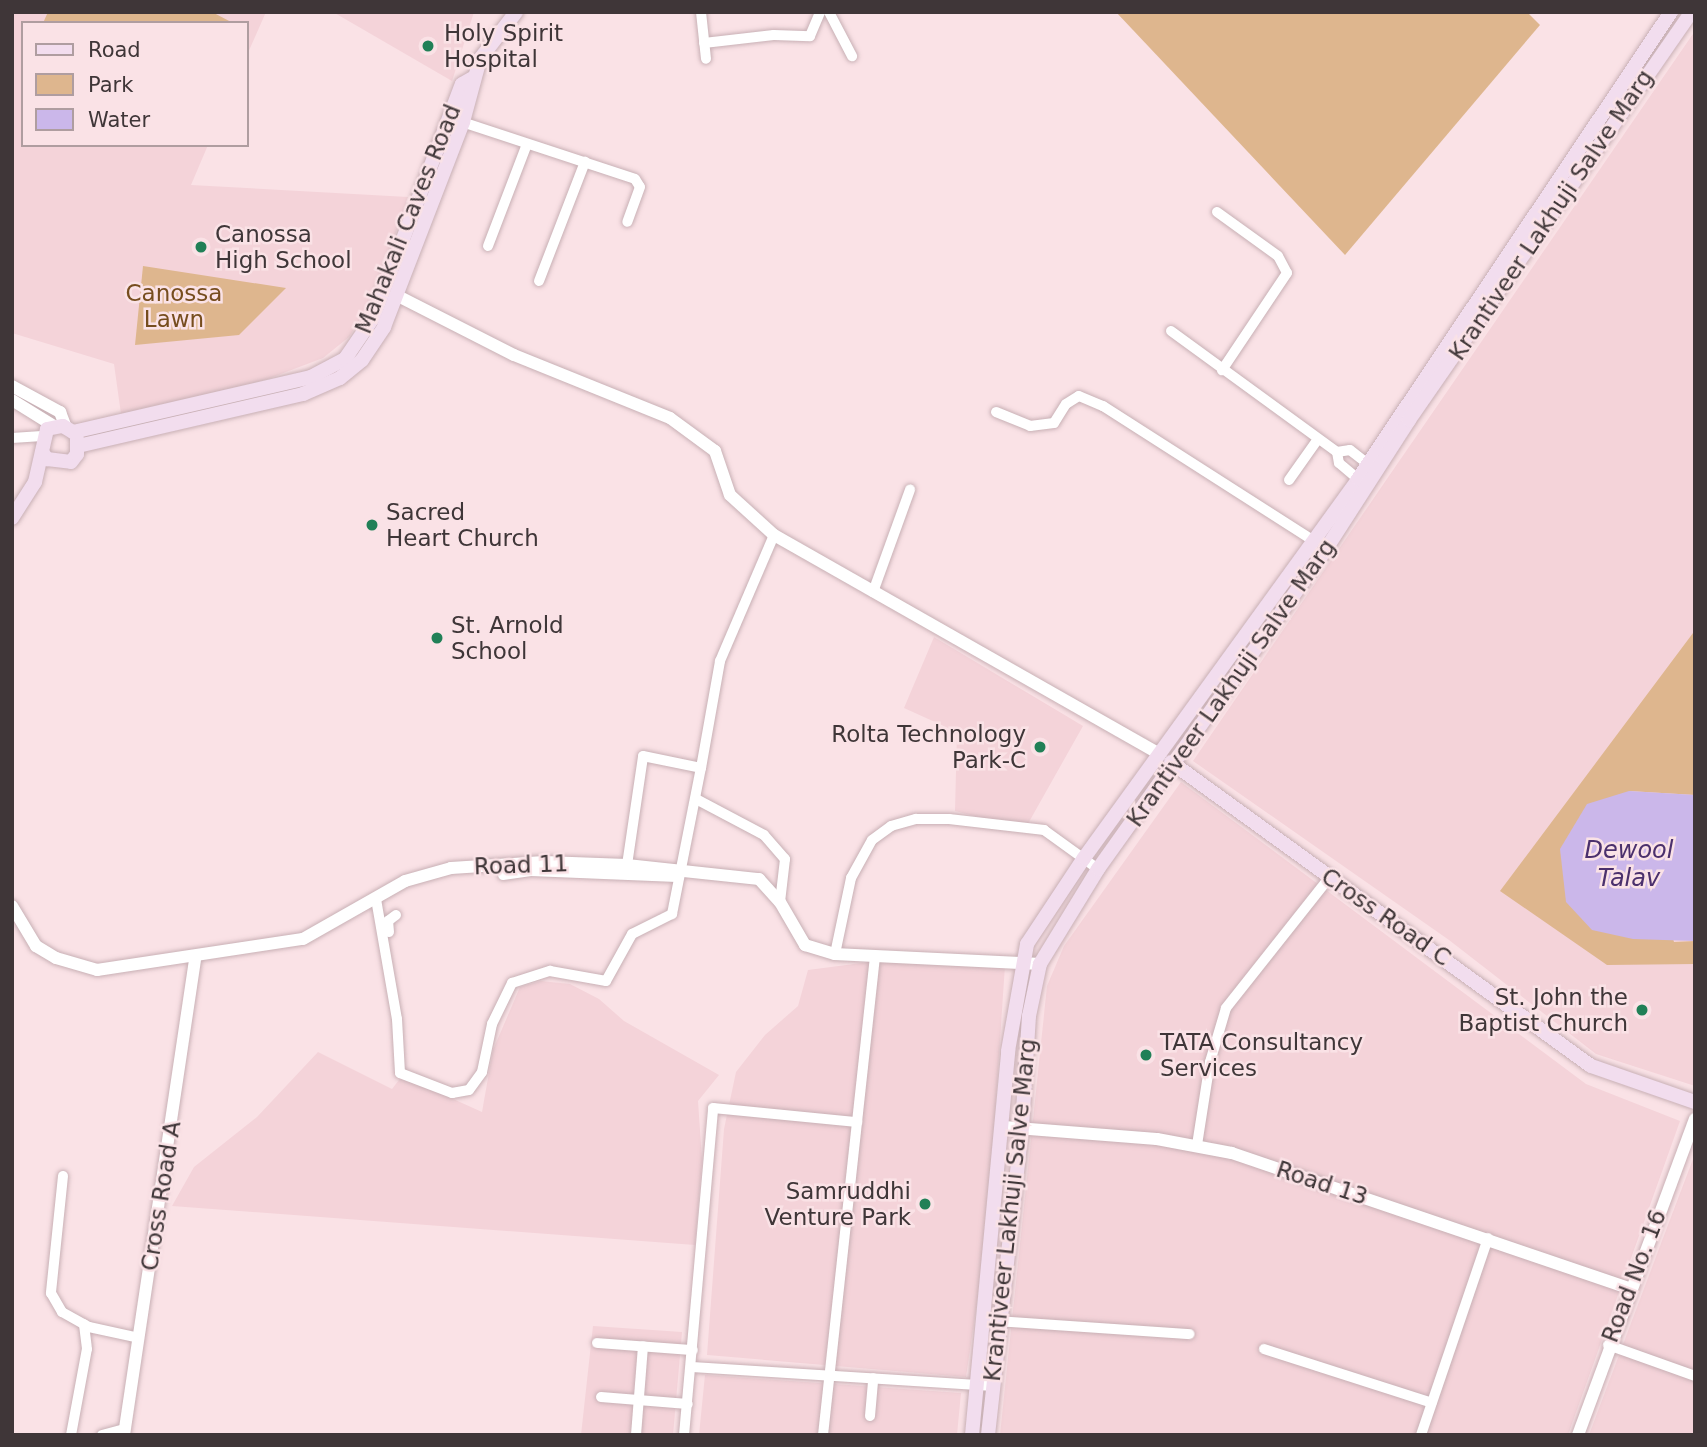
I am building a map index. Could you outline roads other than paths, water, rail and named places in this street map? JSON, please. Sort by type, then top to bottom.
[{"type":"main road","name":"Mahakali Caves Road","points":[[78,446],[322,387],[362,360],[384,327],[396,295],[456,120],[462,84],[473,78],[480,59],[516,12]]},
{"type":"main road","name":"Krantiveer Lakhuji Salve Marg","points":[[972,1435],[1004,1127],[1008,1051],[1027,944],[1084,858],[1358,479],[1671,12]]},
{"type":"main road","name":"Krantiveer Lakhuji Salve Marg","points":[[988,1435],[1022,1127],[1029,1016],[1040,964],[1098,869],[1176,766],[1627,102],[1692,12]]},
{"type":"main road","points":[[1614,94],[1627,102]]},
{"type":"main road","name":"Mahakali Caves Road","points":[[59,430],[311,377],[345,359],[373,318],[456,120]]},
{"type":"main road","points":[[12,518],[35,482],[41,453],[59,430],[78,446],[64,462],[35,482]]},
{"type":"main road","points":[[41,453],[64,462]]},
{"type":"main road","name":"Cross Road C","points":[[1160,754],[1591,1066],[1695,1102]]},
{"type":"street","points":[[701,12],[706,59]]},
{"type":"street","points":[[704,43],[774,35],[810,36],[820,12]]},
{"type":"street","points":[[829,12],[852,56]]},
{"type":"street","points":[[456,120],[639,182],[628,222]]},
{"type":"street","points":[[488,246],[527,144]]},
{"type":"street","points":[[539,281],[585,162]]},
{"type":"street","points":[[1217,212],[1278,256],[1287,273],[1222,370]]},
{"type":"street","points":[[396,295],[514,355],[670,418],[715,452],[730,495],[774,535],[1160,754]]},
{"type":"street","points":[[1171,331],[1337,452],[1350,450],[1368,464]]},
{"type":"street","points":[[12,386],[61,412],[59,430]]},
{"type":"street","points":[[996,412],[1030,426],[1054,423],[1066,404],[1079,396],[1103,406],[1314,541]]},
{"type":"street","points":[[12,400],[59,430]]},
{"type":"street","points":[[12,438],[59,430]]},
{"type":"street","points":[[1289,480],[1318,439]]},
{"type":"street","points":[[1337,452],[1339,463],[1358,479]]},
{"type":"street","points":[[873,592],[910,490]]},
{"type":"street","points":[[376,899],[398,1020],[401,1074],[452,1093],[470,1090],[482,1072],[492,1024],[512,983],[550,971],[606,981],[632,934],[672,914],[677,873],[696,799],[720,661],[774,535]]},
{"type":"street","points":[[627,865],[643,756],[701,768]]},
{"type":"street","points":[[696,799],[764,835],[785,859],[780,902]]},
{"type":"street","points":[[835,954],[851,878],[872,840],[891,826],[916,819],[949,819],[1044,830],[1098,869]]},
{"type":"street","name":"Road 11","points":[[12,906],[36,946],[55,958],[97,970],[195,958],[303,939],[405,881],[451,868],[544,862],[627,865],[677,873],[759,879],[780,902],[805,945],[835,954],[1024,960],[1040,964]]},
{"type":"street","points":[[503,875],[531,871],[677,873]]},
{"type":"street","points":[[1197,1145],[1210,1062],[1226,1009],[1330,877]]},
{"type":"street","points":[[396,915],[388,924],[402,1014],[398,1020]]},
{"type":"street","points":[[824,1435],[874,957]]},
{"type":"street","name":"Cross Road A","points":[[125,1432],[195,958]]},
{"type":"street","points":[[684,1435],[713,1108],[857,1122]]},
{"type":"street","name":"Road No. 16","points":[[1578,1435],[1629,1288],[1695,1119]]},
{"type":"street","name":"Road 13","points":[[1004,1127],[1197,1145],[1488,1238],[1629,1288]]},
{"type":"street","points":[[63,1176],[51,1293],[62,1312],[83,1324],[139,1338]]},
{"type":"street","points":[[1421,1435],[1488,1238]]},
{"type":"street","points":[[984,1320],[1190,1334]]},
{"type":"street","points":[[71,1435],[87,1349],[83,1324]]},
{"type":"street","points":[[597,1343],[693,1350]]},
{"type":"street","points":[[1608,1345],[1695,1376]]},
{"type":"street","points":[[636,1435],[643,1346]]},
{"type":"street","points":[[1264,1349],[1432,1403]]},
{"type":"street","points":[[692,1367],[993,1386]]},
{"type":"street","points":[[870,1416],[873,1378]]},
{"type":"street","points":[[601,1397],[688,1404]]},
{"type":"street","points":[[102,1435],[125,1432]]},
{"type":"water","name":"Dewool Talav","points":[[1629,791],[1695,795],[1695,941],[1633,939],[1592,930],[1566,902],[1560,849],[1587,804]]},
{"type":"place","name":"Holy Spirit Hospital","points":[[428,46]]},
{"type":"place","name":"Canossa High School","points":[[201,247]]},
{"type":"place","name":"Sacred Heart Church","points":[[372,525]]},
{"type":"place","name":"St. Arnold School","points":[[437,638]]},
{"type":"place","name":"Rolta Technology Park-C","points":[[1040,747]]},
{"type":"place","name":"St. John the Baptist Church","points":[[1642,1010]]},
{"type":"place","name":"TATA Consultancy Services","points":[[1146,1055]]},
{"type":"place","name":"Samruddhi Venture Park","points":[[925,1204]]},
{"type":"park label","name":"Canossa Lawn","points":[[174,306]]}]
